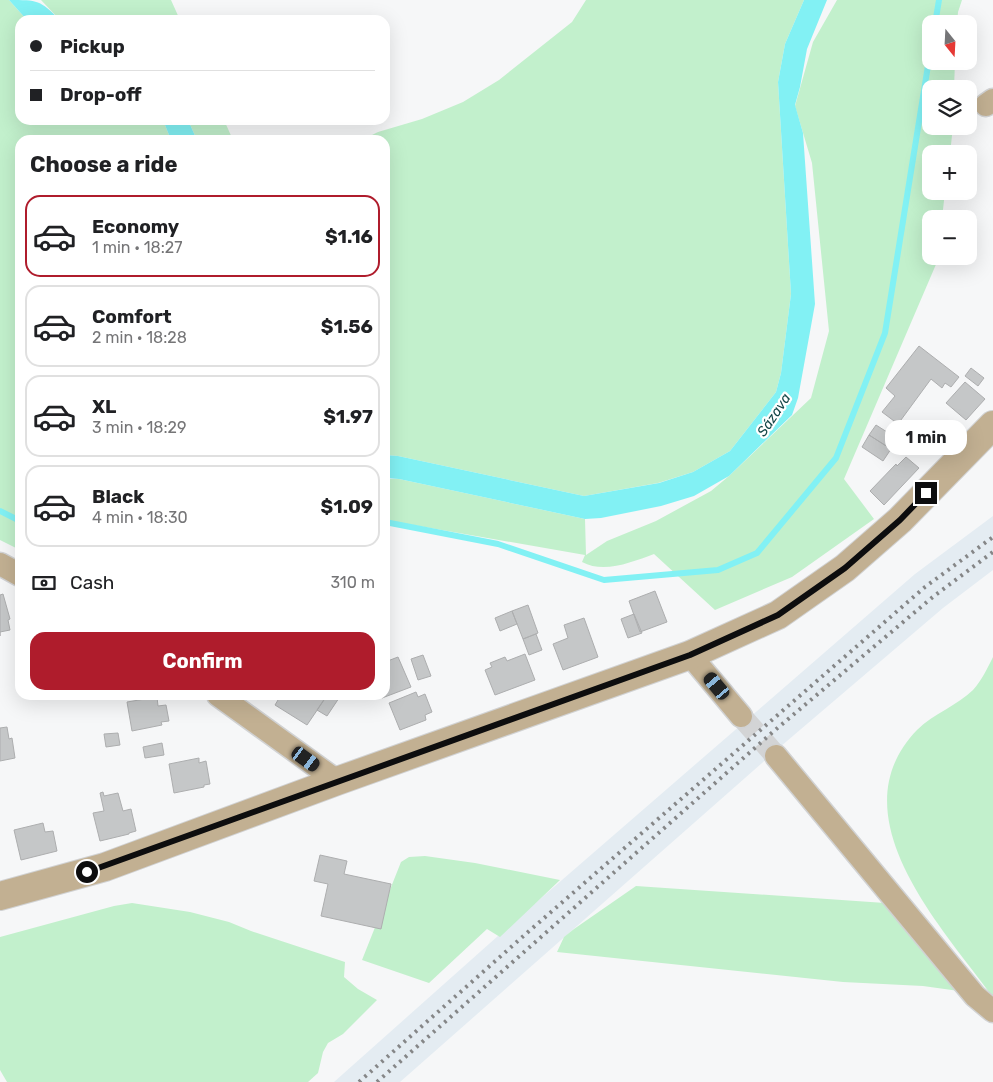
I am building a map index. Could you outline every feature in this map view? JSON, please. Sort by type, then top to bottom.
[{"type":"street","points":[[0,896],[105,867],[337,781],[690,655],[778,615],[845,568],[900,520],[993,425]]},
{"type":"street","points":[[0,564],[15,572]]},
{"type":"street","points":[[690,655],[741,716]]},
{"type":"street","points":[[225,700],[337,781]]},
{"type":"street","points":[[776,756],[975,996],[993,1011]]},
{"type":"shaded area","points":[[993,516],[993,570],[943,608],[787,741],[400,1082],[334,1082],[517,919],[915,574]]},
{"type":"green space","points":[[0,0],[9,0],[22,15],[15,15],[15,125],[165,125],[169,135],[15,135],[15,548],[0,540]]},
{"type":"green space","points":[[41,0],[171,0],[178,15],[55,15]]},
{"type":"green space","points":[[586,0],[804,0],[785,44],[778,82],[791,294],[781,373],[776,392],[730,451],[693,472],[658,483],[584,496],[390,455],[390,135],[372,135],[422,119],[463,102],[499,80],[572,22]]},
{"type":"green space","points":[[837,0],[962,0],[958,15],[922,15],[922,70],[955,70],[954,80],[922,80],[922,135],[952,135],[951,145],[922,145],[922,200],[944,200],[943,210],[922,210],[922,265],[936,265],[844,479],[874,519],[792,577],[715,610],[654,554],[618,566],[599,567],[582,562],[585,555],[390,521],[390,479],[399,479],[585,519],[586,555],[607,541],[656,521],[711,491],[811,398],[829,331],[812,163],[795,106],[813,42]]},
{"type":"green space","points":[[190,125],[226,125],[231,135],[195,135]]},
{"type":"green space","points":[[993,657],[993,997],[948,938],[925,904],[905,869],[892,833],[887,798],[895,763],[917,730],[973,690]]},
{"type":"green space","points":[[425,856],[475,863],[560,880],[500,937],[487,929],[429,983],[362,960],[401,862],[409,857]]},
{"type":"green space","points":[[636,886],[885,903],[959,991],[923,986],[843,982],[557,952],[564,937]]},
{"type":"green space","points":[[132,903],[190,912],[229,922],[345,962],[344,977],[358,989],[377,1000],[343,1034],[328,1043],[323,1052],[318,1073],[308,1082],[7,1082],[0,1070],[0,937],[114,906]]},
{"type":"water","points":[[9,0],[38,2],[55,15],[22,15]]},
{"type":"water","name":"Sázava","points":[[804,0],[827,0],[807,49],[795,105],[803,133],[815,304],[798,398],[792,415],[729,476],[694,496],[661,506],[601,518],[585,519],[390,478],[390,455],[398,456],[584,496],[659,483],[693,472],[730,451],[776,392],[781,373],[791,294],[778,82],[785,44]]},
{"type":"water","points":[[165,125],[190,125],[195,135],[169,135]]},
{"type":"building","points":[[919,346],[959,377],[951,387],[945,383],[942,388],[931,379],[898,424],[882,412],[895,396],[886,388]]},
{"type":"building","points":[[971,368],[984,378],[978,386],[965,376]]},
{"type":"building","points":[[965,382],[985,399],[966,420],[946,403]]},
{"type":"building","points":[[876,425],[898,439],[891,449],[869,435]]},
{"type":"building","points":[[869,435],[891,449],[883,461],[862,447]]},
{"type":"building","points":[[906,457],[919,468],[884,505],[870,491],[896,464],[897,466]]},
{"type":"building","points":[[655,591],[667,622],[640,632],[629,601]]},
{"type":"building","points":[[3,594],[10,619],[8,620],[10,630],[0,632],[0,595]]},
{"type":"building","points":[[528,605],[538,633],[523,639],[512,611]]},
{"type":"building","points":[[512,611],[517,624],[500,631],[495,618]]},
{"type":"building","points":[[634,614],[642,633],[628,638],[621,619]]},
{"type":"building","points":[[584,618],[598,657],[563,670],[553,644],[568,638],[564,625]]},
{"type":"building","points":[[536,634],[542,650],[529,655],[523,639]]},
{"type":"building","points":[[525,654],[535,680],[495,695],[485,670],[492,667],[490,663],[505,657],[507,661]]},
{"type":"building","points":[[423,655],[431,676],[418,680],[411,659]]},
{"type":"building","points":[[398,657],[411,687],[390,695],[390,660]]},
{"type":"building","points":[[416,692],[418,697],[425,694],[432,712],[425,715],[426,720],[400,730],[389,703]]},
{"type":"building","points":[[157,700],[158,706],[166,705],[169,721],[161,722],[162,725],[132,731],[127,702]]},
{"type":"building","points":[[278,700],[324,700],[307,725],[275,705]]},
{"type":"building","points":[[324,700],[338,700],[327,716],[317,710]]},
{"type":"building","points":[[7,727],[9,739],[12,738],[15,758],[0,761],[0,728]]},
{"type":"building","points":[[118,733],[120,745],[106,747],[104,734]]},
{"type":"building","points":[[162,743],[164,755],[145,758],[143,747]]},
{"type":"building","points":[[199,758],[199,763],[206,761],[210,784],[174,793],[169,764]]},
{"type":"building","points":[[103,792],[104,796],[118,793],[123,811],[131,809],[136,831],[100,841],[93,813],[104,811],[100,793]]},
{"type":"building","points":[[43,823],[45,832],[53,831],[57,851],[21,860],[14,830]]},
{"type":"building","points":[[320,855],[347,861],[344,874],[391,884],[381,929],[321,916],[328,884],[314,881]]},
{"type":"waterway","points":[[936,15],[939,0]]},
{"type":"waterway","points":[[390,523],[498,544],[604,580],[718,570],[757,553],[836,458],[885,333],[927,70]]},
{"type":"waterway","points":[[0,511],[15,518]]},
{"type":"tunnel","points":[[741,716],[776,756]]},
{"type":"railway","points":[[359,1082],[528,932],[925,587],[993,537]]},
{"type":"railway","points":[[377,1082],[774,731],[934,596],[993,552]]},
{"type":"route","points":[[87,872],[690,655],[778,615],[845,568],[900,520],[926,493]]}]
